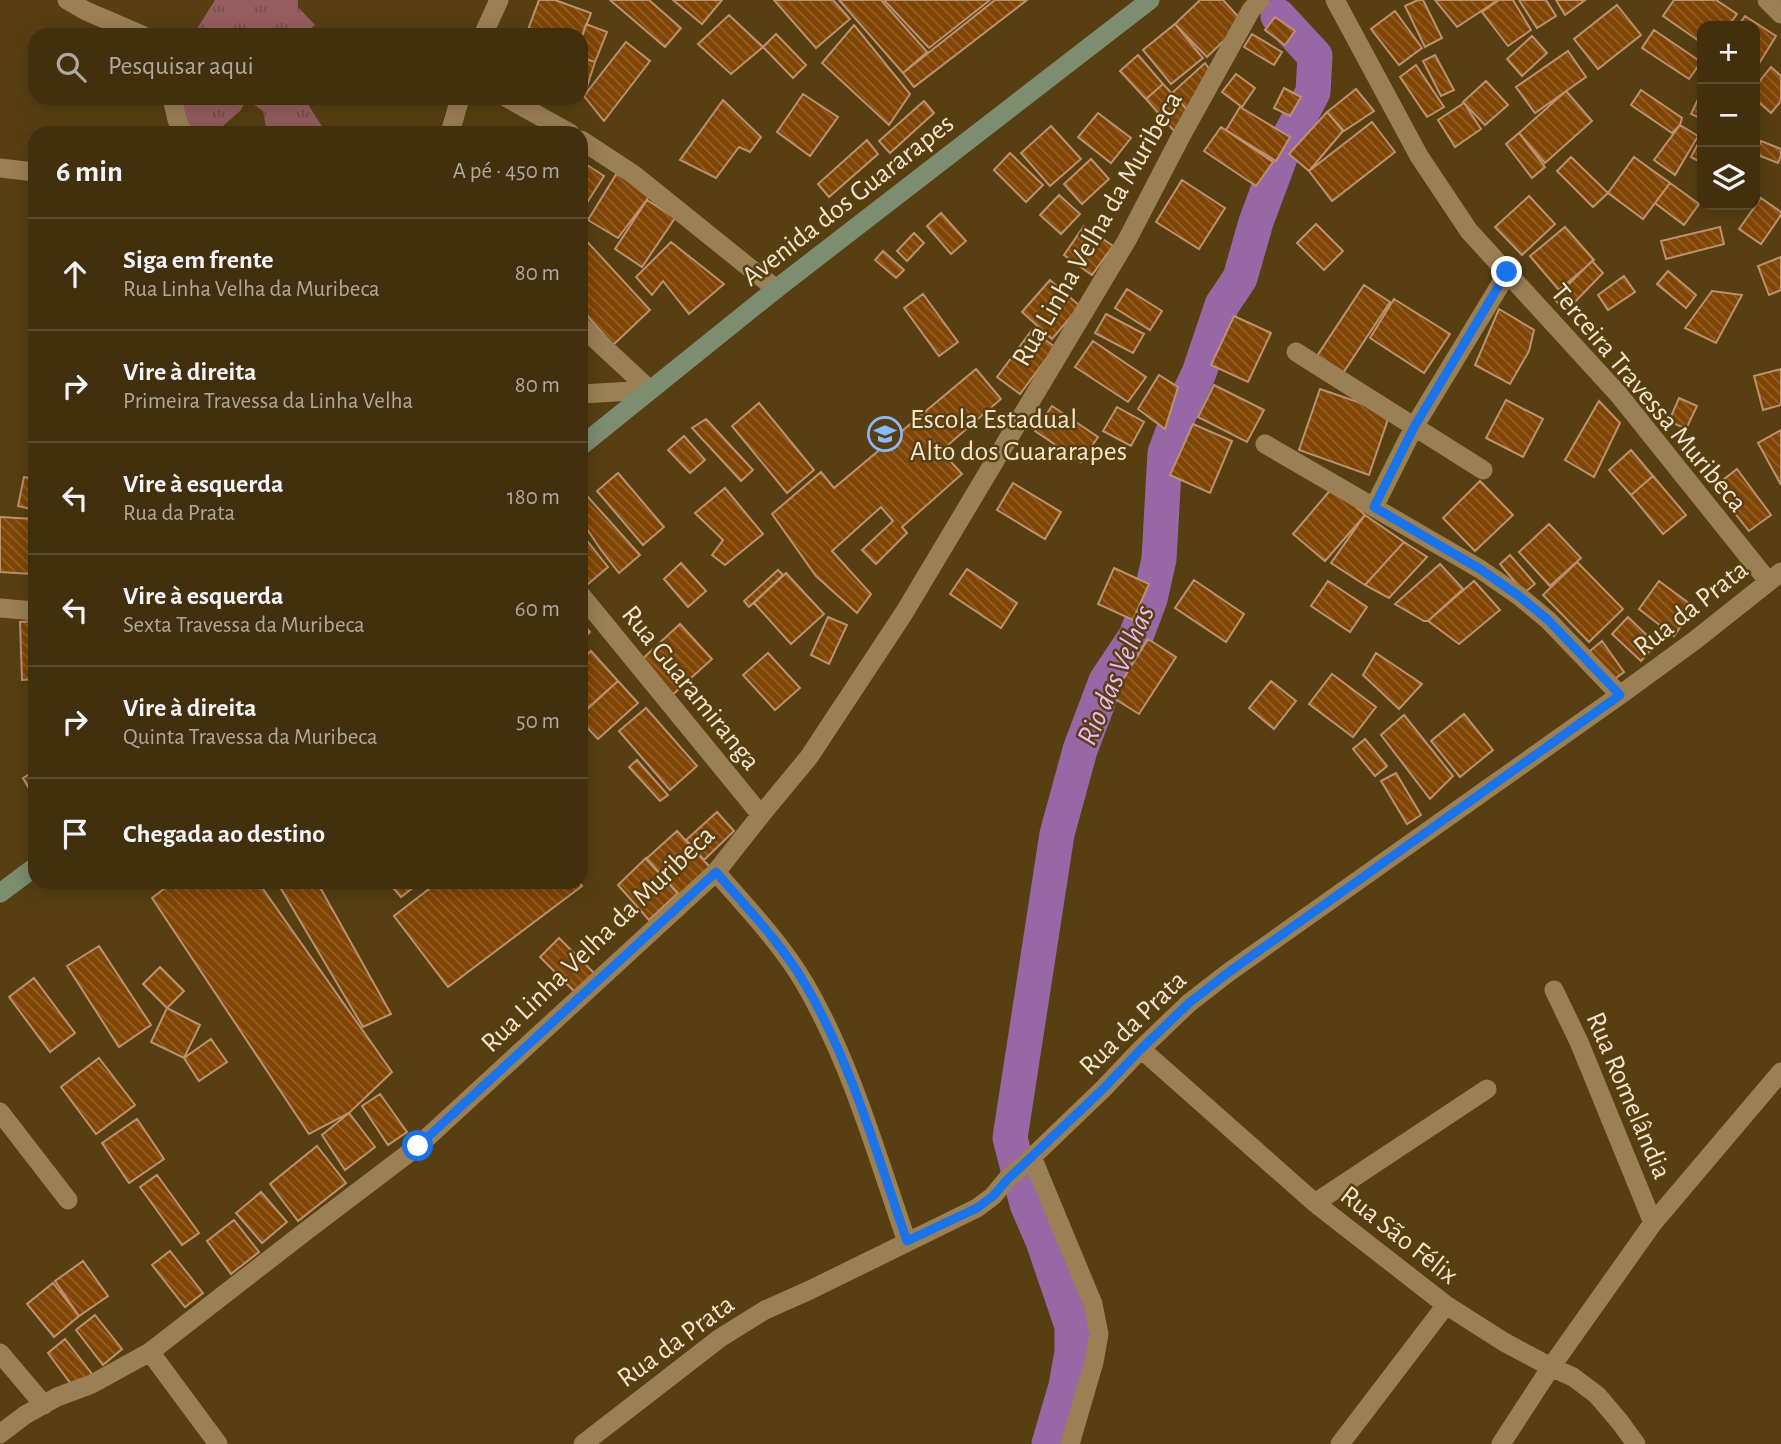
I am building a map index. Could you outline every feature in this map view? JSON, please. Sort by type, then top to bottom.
[{"type":"main road","name":"Avenida dos Guararapes","points":[[588,440],[776,289],[1150,0]]},
{"type":"main road","points":[[0,893],[28,872]]},
{"type":"street","points":[[67,0],[88,6],[129,28]]},
{"type":"street","points":[[486,28],[499,0]]},
{"type":"street","name":"Rua Linha Velha da Muribeca","points":[[0,1434],[25,1415],[57,1397],[92,1384],[150,1352],[418,1146],[716,872],[810,757],[904,613],[1127,240],[1251,10],[1260,0]]},
{"type":"street","name":"Terceira Travessa Muribeca","points":[[1335,0],[1419,156],[1469,231],[1619,396],[1775,576]]},
{"type":"street","points":[[1767,0],[1781,14]]},
{"type":"street","points":[[174,105],[180,126]]},
{"type":"street","points":[[452,126],[458,105]]},
{"type":"street","points":[[520,105],[557,126]]},
{"type":"street","points":[[588,145],[633,174],[776,289]]},
{"type":"street","points":[[0,168],[28,171]]},
{"type":"street","points":[[1374,507],[1414,427],[1507,272]]},
{"type":"street","points":[[588,332],[650,390]]},
{"type":"street","points":[[1296,352],[1483,470]]},
{"type":"street","points":[[588,394],[650,390]]},
{"type":"street","points":[[1265,444],[1480,569],[1519,596],[1548,620],[1620,695]]},
{"type":"street","name":"Rua da Prata","points":[[583,1444],[720,1338],[765,1310],[977,1208],[993,1196],[1189,1003],[1620,695],[1694,641],[1775,576]]},
{"type":"street","name":"Rua Guaramiranga","points":[[588,604],[761,815]]},
{"type":"street","points":[[0,608],[28,610]]},
{"type":"street","points":[[716,872],[766,930],[805,984],[853,1087],[907,1241]]},
{"type":"street","name":"Rua Romelândia","points":[[1554,990],[1579,1042],[1653,1223]]},
{"type":"street","name":"Rua São Félix","points":[[1141,1049],[1315,1203],[1446,1305],[1504,1342],[1573,1377],[1597,1395],[1636,1444]]},
{"type":"street","points":[[1501,1444],[1551,1367],[1653,1223],[1781,1072]]},
{"type":"street","points":[[1315,1203],[1487,1089]]},
{"type":"street","points":[[0,1112],[68,1200]]},
{"type":"street","points":[[1029,1160],[1093,1304],[1099,1334],[1094,1362],[1070,1444]]},
{"type":"street","points":[[1340,1444],[1446,1305]]},
{"type":"street","points":[[150,1352],[218,1444]]},
{"type":"street","points":[[0,1353],[44,1405]]},
{"type":"green space","points":[[215,0],[298,0],[298,7],[315,25],[312,28],[197,28]]},
{"type":"green space","points":[[182,105],[244,105],[223,126],[184,126]]},
{"type":"green space","points":[[254,105],[308,105],[322,126],[266,126],[263,111]]},
{"type":"building","points":[[539,0],[555,0],[591,13],[585,28],[529,28]]},
{"type":"building","points":[[610,0],[649,0],[681,28],[665,47]]},
{"type":"building","points":[[673,0],[722,0],[702,24]]},
{"type":"building","points":[[774,0],[833,0],[850,19],[816,48]]},
{"type":"building","points":[[839,0],[881,0],[927,52],[903,73]]},
{"type":"building","points":[[884,0],[990,0],[929,48]]},
{"type":"building","points":[[995,0],[1027,0],[914,87],[903,73]]},
{"type":"building","points":[[1200,0],[1223,0],[1243,22],[1207,57],[1175,24]]},
{"type":"building","points":[[1423,0],[1442,38],[1425,47],[1405,6]]},
{"type":"building","points":[[1435,0],[1498,0],[1457,27]]},
{"type":"building","points":[[1499,0],[1513,0],[1531,30],[1508,46],[1482,12]]},
{"type":"building","points":[[1519,0],[1546,0],[1556,16],[1537,28]]},
{"type":"building","points":[[1556,0],[1585,0],[1565,15]]},
{"type":"building","points":[[1674,0],[1716,0],[1737,14],[1732,21],[1697,21],[1697,40],[1663,16]]},
{"type":"building","points":[[1617,5],[1641,35],[1598,69],[1574,39]]},
{"type":"building","points":[[1395,11],[1422,48],[1399,65],[1371,29]]},
{"type":"building","points":[[729,15],[763,47],[731,74],[698,44]]},
{"type":"building","points":[[1275,17],[1295,31],[1285,45],[1265,30]]},
{"type":"building","points":[[586,24],[607,32],[595,62],[588,60],[588,28],[585,28]]},
{"type":"building","points":[[1175,24],[1203,58],[1171,84],[1143,50]]},
{"type":"building","points":[[854,25],[910,94],[889,125],[822,63]]},
{"type":"building","points":[[1760,26],[1776,36],[1760,62]]},
{"type":"building","points":[[1654,30],[1697,59],[1697,68],[1689,79],[1642,48]]},
{"type":"building","points":[[776,34],[806,65],[793,78],[763,47]]},
{"type":"building","points":[[1252,34],[1282,52],[1274,65],[1244,47]]},
{"type":"building","points":[[1532,36],[1547,53],[1522,76],[1507,59]]},
{"type":"building","points":[[626,42],[650,61],[604,121],[588,101],[588,91]]},
{"type":"building","points":[[1568,51],[1586,77],[1535,113],[1516,87]]},
{"type":"building","points":[[1138,55],[1163,84],[1146,99],[1120,71]]},
{"type":"building","points":[[1435,55],[1454,90],[1441,96],[1423,61]]},
{"type":"building","points":[[588,60],[595,62],[588,84]]},
{"type":"building","points":[[1205,63],[1212,73],[1192,115],[1172,93]]},
{"type":"building","points":[[1416,65],[1444,107],[1427,117],[1400,77]]},
{"type":"building","points":[[1771,67],[1781,76],[1781,101],[1771,113],[1760,103],[1760,81]]},
{"type":"building","points":[[1236,74],[1255,88],[1242,107],[1222,92]]},
{"type":"building","points":[[1486,81],[1508,105],[1485,125],[1463,102]]},
{"type":"building","points":[[1163,84],[1192,115],[1175,132],[1146,99]]},
{"type":"building","points":[[1284,88],[1301,97],[1290,116],[1274,108]]},
{"type":"building","points":[[1356,89],[1374,111],[1344,131],[1327,112]]},
{"type":"building","points":[[1641,90],[1682,118],[1680,125],[1672,133],[1631,105]]},
{"type":"building","points":[[1566,91],[1592,121],[1545,163],[1519,133]]},
{"type":"building","points":[[803,94],[838,117],[810,156],[777,132]]},
{"type":"building","points":[[723,100],[761,137],[750,152],[739,147],[716,178],[680,160]]},
{"type":"building","points":[[924,101],[934,113],[890,153],[879,141]]},
{"type":"building","points":[[1697,101],[1697,117],[1691,114]]},
{"type":"building","points":[[1464,103],[1481,129],[1455,147],[1438,120]]},
{"type":"building","points":[[1240,107],[1290,137],[1276,161],[1226,130]]},
{"type":"building","points":[[1327,112],[1343,131],[1309,171],[1289,154]]},
{"type":"building","points":[[1098,113],[1131,138],[1111,163],[1078,137]]},
{"type":"building","points":[[1372,122],[1395,152],[1332,201],[1309,171]]},
{"type":"building","points":[[1680,125],[1697,135],[1675,175],[1654,160]]},
{"type":"building","points":[[1051,126],[1081,159],[1050,186],[1021,153]]},
{"type":"building","points":[[1221,127],[1273,162],[1256,186],[1204,151]]},
{"type":"building","points":[[1519,133],[1545,167],[1532,178],[1506,144]]},
{"type":"building","points":[[867,140],[878,154],[829,197],[818,184]]},
{"type":"building","points":[[1761,141],[1781,149],[1778,163],[1760,156]]},
{"type":"building","points":[[1697,146],[1697,160],[1691,157]]},
{"type":"building","points":[[1010,153],[1043,185],[1026,202],[994,170]]},
{"type":"building","points":[[1571,157],[1608,193],[1593,207],[1557,171]]},
{"type":"building","points":[[1634,157],[1670,183],[1643,219],[1608,193]]},
{"type":"building","points":[[1091,159],[1109,179],[1082,204],[1064,184]]},
{"type":"building","points":[[588,166],[604,176],[588,201]]},
{"type":"building","points":[[617,173],[651,194],[618,238],[588,220]]},
{"type":"building","points":[[1182,180],[1225,208],[1199,249],[1156,222]]},
{"type":"building","points":[[1670,183],[1697,203],[1697,207],[1684,225],[1655,203]]},
{"type":"building","points":[[1059,195],[1080,214],[1061,234],[1040,215]]},
{"type":"building","points":[[1529,196],[1555,224],[1522,255],[1495,227]]},
{"type":"building","points":[[1760,199],[1781,212],[1761,244],[1739,229],[1752,210],[1760,210]]},
{"type":"building","points":[[647,200],[675,218],[642,267],[615,249]]},
{"type":"building","points":[[941,213],[966,241],[951,254],[927,226]]},
{"type":"building","points":[[1316,224],[1343,251],[1324,270],[1297,243]]},
{"type":"building","points":[[1084,226],[1113,246],[1092,275],[1064,255]]},
{"type":"building","points":[[1565,227],[1594,260],[1559,290],[1530,256]]},
{"type":"building","points":[[1720,227],[1724,244],[1666,259],[1661,241]]},
{"type":"building","points":[[914,233],[924,243],[907,261],[897,251]]},
{"type":"building","points":[[671,242],[724,284],[689,314],[663,281],[652,295],[636,277]]},
{"type":"building","points":[[588,243],[650,310],[613,345],[588,317]]},
{"type":"building","points":[[883,251],[904,270],[896,278],[875,260]]},
{"type":"building","points":[[1781,257],[1781,290],[1769,295],[1758,266]]},
{"type":"building","points":[[1592,261],[1603,273],[1566,311],[1554,299]]},
{"type":"building","points":[[1668,271],[1696,295],[1686,308],[1657,284]]},
{"type":"building","points":[[1624,276],[1635,292],[1608,310],[1598,295]]},
{"type":"building","points":[[1050,280],[1080,306],[1052,339],[1022,312]]},
{"type":"building","points":[[1364,285],[1390,302],[1341,376],[1315,359]]},
{"type":"building","points":[[1127,289],[1162,311],[1150,330],[1115,308]]},
{"type":"building","points":[[1712,291],[1742,295],[1716,343],[1685,328]]},
{"type":"building","points":[[923,294],[958,342],[939,356],[904,308]]},
{"type":"building","points":[[1394,299],[1450,334],[1424,373],[1370,338]]},
{"type":"building","points":[[1499,309],[1534,330],[1529,351],[1510,384],[1475,365]]},
{"type":"building","points":[[1106,314],[1144,334],[1133,353],[1095,333]]},
{"type":"building","points":[[1234,316],[1271,333],[1248,382],[1211,365]]},
{"type":"building","points":[[1032,330],[1055,347],[1020,394],[997,377]]},
{"type":"building","points":[[1093,341],[1146,377],[1128,402],[1075,367]]},
{"type":"building","points":[[976,369],[1001,399],[941,451],[962,474],[902,527],[907,533],[876,564],[862,550],[893,521],[881,507],[832,551],[871,594],[857,613],[816,576],[772,514],[821,472],[834,488]]},
{"type":"building","points":[[1781,369],[1781,405],[1763,410],[1754,376]]},
{"type":"building","points":[[1159,375],[1178,387],[1165,429],[1138,409]]},
{"type":"building","points":[[1214,385],[1264,410],[1247,442],[1198,417]]},
{"type":"building","points":[[1320,389],[1390,413],[1369,475],[1299,450]]},
{"type":"building","points":[[1679,398],[1697,406],[1686,429],[1669,421]]},
{"type":"building","points":[[1506,400],[1543,419],[1523,457],[1486,438]]},
{"type":"building","points":[[1599,401],[1620,423],[1594,477],[1565,460]]},
{"type":"building","points":[[759,403],[814,470],[787,493],[732,426]]},
{"type":"building","points":[[1052,406],[1098,437],[1081,462],[1035,431]]},
{"type":"building","points":[[1117,407],[1144,422],[1131,446],[1103,431]]},
{"type":"building","points":[[706,419],[753,470],[741,481],[692,428]]},
{"type":"building","points":[[1193,424],[1232,441],[1210,493],[1170,475]]},
{"type":"building","points":[[1781,430],[1781,485],[1758,443]]},
{"type":"building","points":[[684,436],[705,460],[690,473],[668,450]]},
{"type":"building","points":[[1631,450],[1653,476],[1631,495],[1609,470]]},
{"type":"building","points":[[1737,469],[1771,515],[1749,531],[1714,487]]},
{"type":"building","points":[[618,473],[664,527],[643,545],[597,491]]},
{"type":"building","points":[[1653,476],[1686,515],[1663,534],[1631,495]]},
{"type":"building","points":[[24,477],[28,478],[28,508],[18,506]]},
{"type":"building","points":[[1480,481],[1513,515],[1475,551],[1443,518]]},
{"type":"building","points":[[1013,483],[1061,512],[1045,539],[997,510]]},
{"type":"building","points":[[1333,487],[1365,515],[1325,561],[1293,534]]},
{"type":"building","points":[[725,488],[763,534],[725,565],[712,555],[723,540],[695,513]]},
{"type":"building","points":[[588,497],[640,555],[619,573],[588,530]]},
{"type":"building","points":[[1365,515],[1404,542],[1365,585],[1331,563]]},
{"type":"building","points":[[0,517],[28,519],[28,574],[0,572]]},
{"type":"building","points":[[1549,524],[1581,558],[1550,586],[1519,552]]},
{"type":"building","points":[[588,542],[608,567],[588,584]]},
{"type":"building","points":[[1404,542],[1427,557],[1389,598],[1365,585]]},
{"type":"building","points":[[1510,555],[1535,584],[1524,593],[1500,564]]},
{"type":"building","points":[[1577,562],[1623,609],[1589,642],[1543,595]]},
{"type":"building","points":[[681,563],[706,591],[688,607],[664,579]]},
{"type":"building","points":[[1440,564],[1463,589],[1428,621],[1395,604]]},
{"type":"building","points":[[1114,568],[1149,584],[1133,620],[1098,604]]},
{"type":"building","points":[[967,569],[1017,603],[1001,628],[950,594]]},
{"type":"building","points":[[778,570],[783,575],[749,607],[744,601]]},
{"type":"building","points":[[786,573],[824,614],[791,644],[754,603]]},
{"type":"building","points":[[1194,580],[1244,614],[1226,642],[1175,608]]},
{"type":"building","points":[[1328,581],[1367,607],[1350,632],[1311,606]]},
{"type":"building","points":[[1474,581],[1500,610],[1459,644],[1428,621]]},
{"type":"building","points":[[1659,581],[1694,607],[1674,636],[1639,609]]},
{"type":"building","points":[[828,617],[847,625],[829,664],[811,655]]},
{"type":"building","points":[[1628,617],[1656,644],[1641,661],[1612,634]]},
{"type":"building","points":[[28,621],[28,680],[22,680],[20,622]]},
{"type":"building","points":[[680,624],[712,659],[670,697],[639,662]]},
{"type":"building","points":[[1148,639],[1176,657],[1139,714],[1112,697]]},
{"type":"building","points":[[1602,641],[1624,672],[1612,681],[1590,651]]},
{"type":"building","points":[[591,651],[618,681],[588,708],[588,654]]},
{"type":"building","points":[[768,653],[800,688],[775,710],[743,675]]},
{"type":"building","points":[[1376,653],[1422,684],[1399,709],[1363,675]]},
{"type":"building","points":[[1332,674],[1376,707],[1353,737],[1309,704]]},
{"type":"building","points":[[618,681],[638,703],[598,739],[588,728],[588,709]]},
{"type":"building","points":[[1271,681],[1296,701],[1274,729],[1249,708]]},
{"type":"building","points":[[646,708],[697,766],[670,790],[619,731]]},
{"type":"building","points":[[1464,714],[1493,750],[1460,777],[1431,741]]},
{"type":"building","points":[[1404,715],[1453,776],[1430,799],[1381,735]]},
{"type":"building","points":[[1365,739],[1387,766],[1375,776],[1353,749]]},
{"type":"building","points":[[637,760],[668,795],[660,801],[629,767]]},
{"type":"building","points":[[1396,773],[1421,815],[1407,824],[1381,781]]},
{"type":"building","points":[[717,812],[734,831],[704,860],[686,840]]},
{"type":"building","points":[[677,831],[710,867],[679,895],[646,859]]},
{"type":"building","points":[[646,858],[678,893],[649,920],[618,885]]},
{"type":"building","points":[[164,889],[263,889],[392,1072],[349,1113],[309,1134],[152,898]]},
{"type":"building","points":[[281,889],[321,889],[391,1014],[363,1027]]},
{"type":"building","points":[[394,889],[411,889],[401,897]]},
{"type":"building","points":[[429,889],[578,889],[448,987],[394,916]]},
{"type":"building","points":[[559,938],[594,973],[575,992],[540,957]]},
{"type":"building","points":[[99,946],[151,1025],[119,1047],[67,966]]},
{"type":"building","points":[[160,967],[184,991],[167,1008],[143,984]]},
{"type":"building","points":[[34,978],[75,1033],[50,1052],[9,997]]},
{"type":"building","points":[[167,1008],[200,1025],[184,1058],[151,1042]]},
{"type":"building","points":[[211,1039],[227,1062],[199,1081],[184,1058]]},
{"type":"building","points":[[99,1058],[135,1105],[96,1134],[61,1087]]},
{"type":"building","points":[[380,1094],[407,1132],[388,1145],[362,1106]]},
{"type":"building","points":[[349,1113],[375,1147],[345,1170],[322,1135]]},
{"type":"building","points":[[137,1119],[164,1159],[129,1183],[102,1143]]},
{"type":"building","points":[[317,1146],[346,1183],[298,1221],[270,1184]]},
{"type":"building","points":[[157,1175],[199,1233],[182,1245],[140,1187]]},
{"type":"building","points":[[261,1192],[287,1222],[262,1243],[236,1213]]},
{"type":"building","points":[[234,1220],[259,1252],[231,1274],[207,1241]]},
{"type":"building","points":[[170,1251],[203,1293],[185,1307],[152,1265]]},
{"type":"building","points":[[83,1261],[108,1296],[79,1316],[55,1281]]},
{"type":"building","points":[[53,1283],[79,1316],[54,1337],[27,1304]]},
{"type":"building","points":[[95,1315],[122,1349],[103,1365],[76,1330]]},
{"type":"building","points":[[65,1339],[92,1374],[74,1388],[48,1353]]},
{"type":"waterway","name":"Rio das Velhas","points":[[1049,1444],[1066,1386],[1072,1352],[1072,1326],[1043,1241],[1027,1204],[1010,1138],[1057,834],[1080,750],[1106,681],[1136,636],[1150,599],[1159,559],[1165,453],[1199,373],[1222,305],[1240,278],[1256,222],[1284,147],[1313,92],[1315,56],[1278,16]]},
{"type":"place","name":"Escola Estadual Alto dos Guararapes","points":[[885,434]]},
{"type":"route","points":[[418,1146],[716,872],[766,930],[805,984],[853,1087],[907,1241],[971,1212],[993,1196],[1189,1003],[1229,972],[1620,695],[1548,620],[1519,596],[1480,569],[1374,507],[1414,427],[1507,272]]}]
